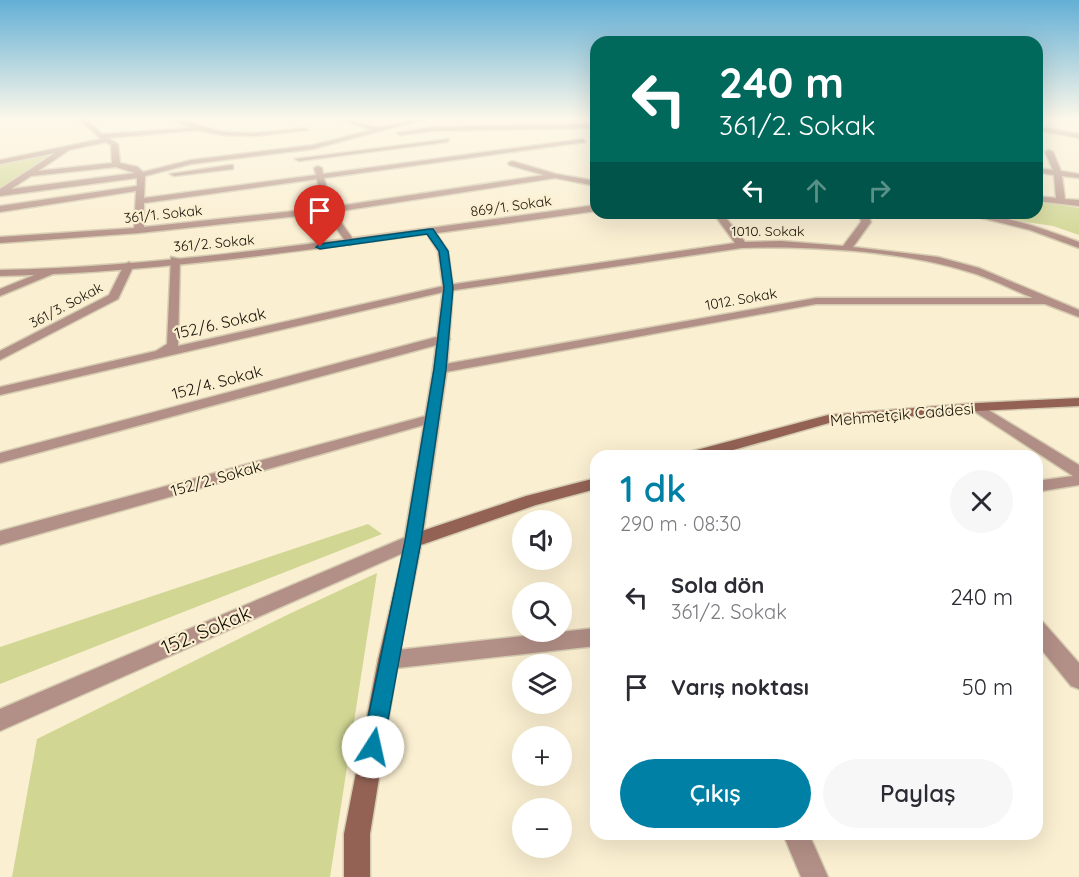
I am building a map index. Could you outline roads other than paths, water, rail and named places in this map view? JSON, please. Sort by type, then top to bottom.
[{"type":"main road","name":"Mehmetçik Caddesi","points":[[716,450],[828,419],[977,407],[1079,402]]},
{"type":"main road","points":[[357,877],[357,834],[388,660],[413,541],[532,501],[590,485]]},
{"type":"street","points":[[0,193],[49,160]]},
{"type":"street","points":[[116,160],[116,165]]},
{"type":"street","points":[[0,193],[141,175],[207,160]]},
{"type":"street","points":[[316,160],[328,210],[350,242]]},
{"type":"street","points":[[140,201],[452,160]]},
{"type":"street","points":[[1052,160],[1058,173],[1061,201]]},
{"type":"street","points":[[512,163],[555,176],[590,183]]},
{"type":"street","points":[[28,174],[116,165],[135,169],[141,175],[161,176],[244,165]]},
{"type":"street","points":[[1043,171],[1079,176]]},
{"type":"street","points":[[139,230],[141,175]]},
{"type":"street","name":"361/1. Sokak","points":[[0,240],[139,230],[328,210],[555,176]]},
{"type":"street","points":[[0,209],[140,188]]},
{"type":"street","points":[[1043,199],[1079,203]]},
{"type":"street","name":"869/1. Sokak","points":[[430,231],[590,209]]},
{"type":"street","points":[[722,219],[742,245]]},
{"type":"street","points":[[846,249],[866,222],[865,219]]},
{"type":"street","points":[[992,219],[1033,228]]},
{"type":"street","points":[[1015,219],[1079,245]]},
{"type":"street","points":[[413,541],[440,369],[448,288],[443,251],[430,231]]},
{"type":"street","name":"361/2. Sokak","points":[[0,273],[49,272],[129,265],[350,242],[430,231]]},
{"type":"street","name":"1010. Sokak","points":[[448,288],[742,245],[781,244],[938,260],[975,270],[1079,314]]},
{"type":"street","points":[[161,353],[173,345],[176,259]]},
{"type":"street","name":"361/3. Sokak","points":[[0,356],[114,297],[129,265]]},
{"type":"street","points":[[0,293],[49,272]]},
{"type":"street","name":"152/6. Sokak","points":[[0,391],[448,288]]},
{"type":"street","name":"1012. Sokak","points":[[440,369],[816,301],[1050,302]]},
{"type":"street","name":"152/4. Sokak","points":[[0,459],[444,339]]},
{"type":"street","points":[[977,407],[1079,472]]},
{"type":"street","name":"152/2. Sokak","points":[[0,538],[433,418]]},
{"type":"street","points":[[1043,486],[1079,480]]},
{"type":"street","name":"152. Sokak","points":[[0,720],[413,541]]},
{"type":"street","points":[[1043,636],[1079,679]]},
{"type":"street","points":[[388,660],[590,638]]},
{"type":"street","points":[[799,840],[815,877]]}]
